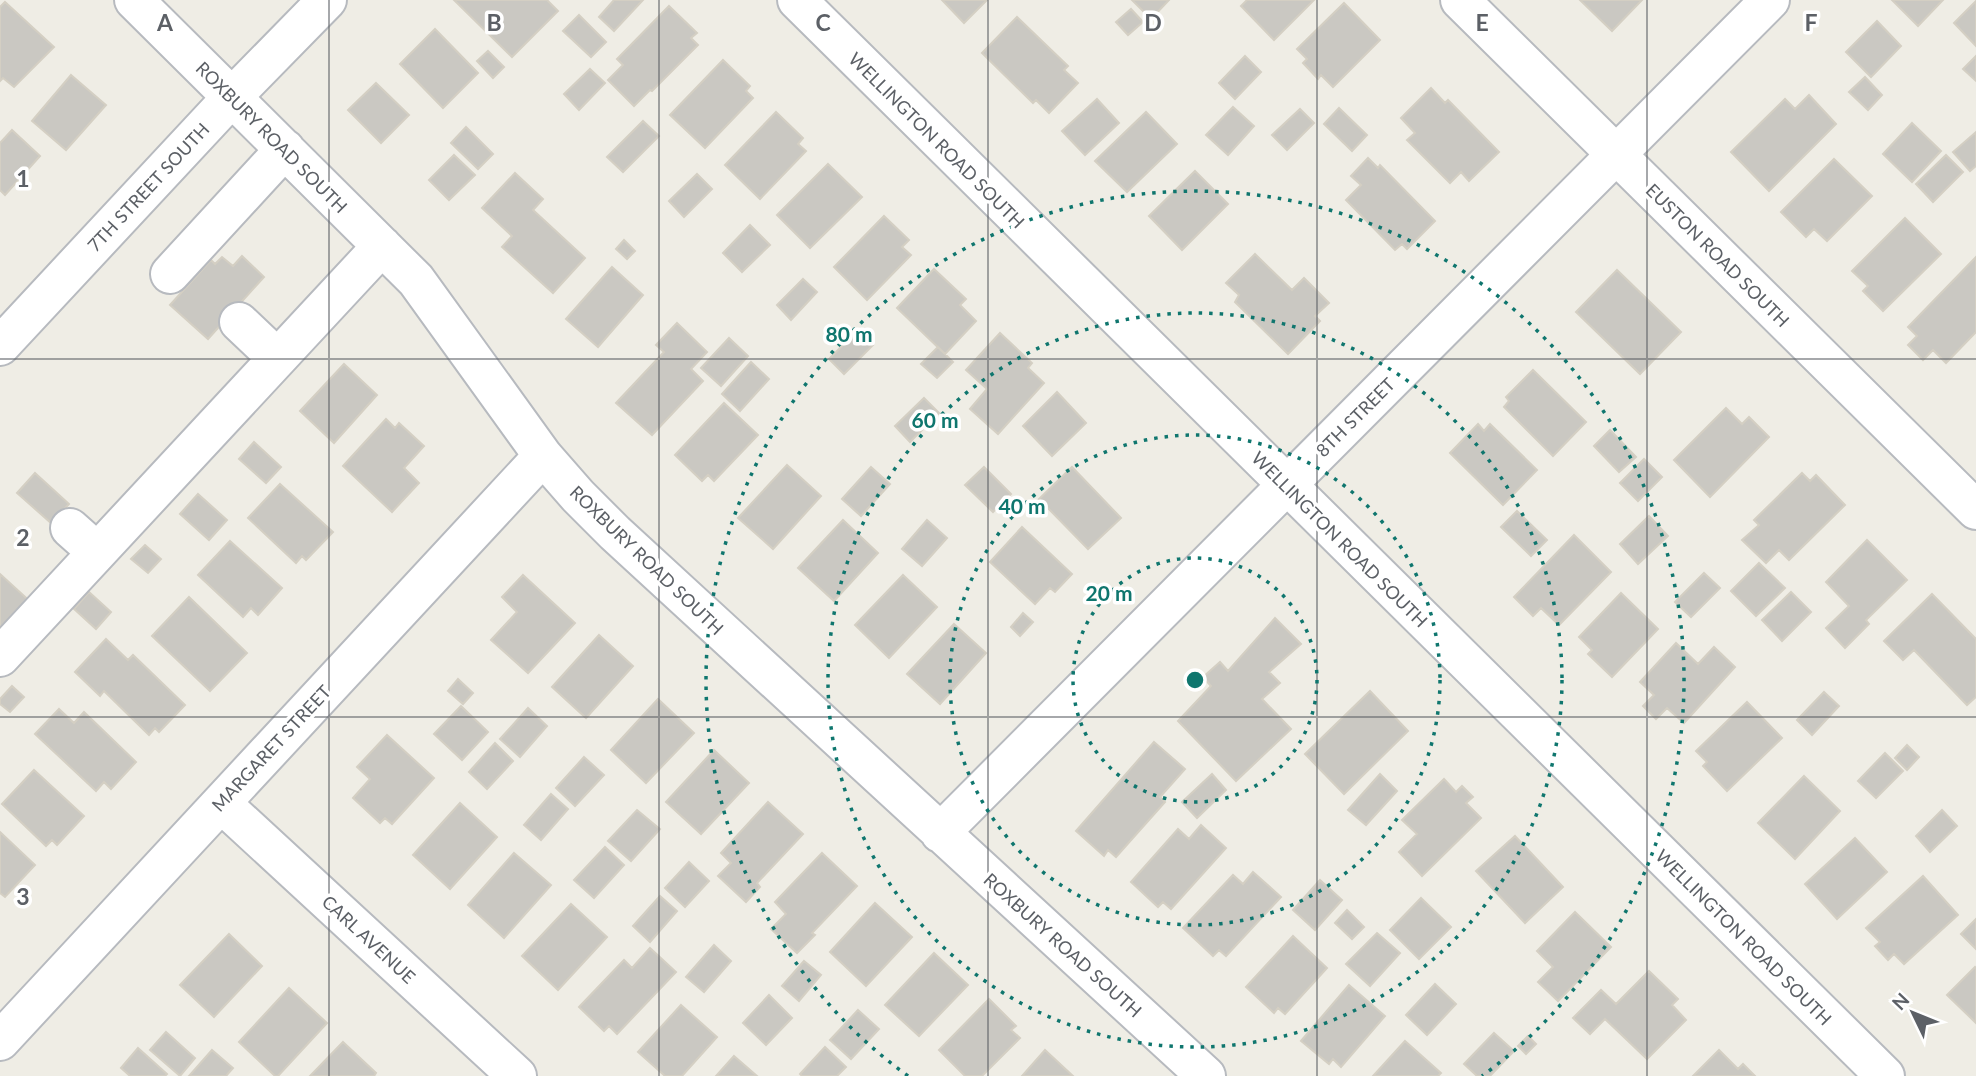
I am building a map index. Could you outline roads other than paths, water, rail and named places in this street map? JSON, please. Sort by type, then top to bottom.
[{"type":"street","name":"ROXBURY ROAD SOUTH","points":[[134,0],[416,280],[543,456],[578,496],[1206,1076]]},
{"type":"street","name":"7TH STREET SOUTH","points":[[0,346],[232,97],[327,0]]},
{"type":"street","name":"WELLINGTON ROAD SOUTH","points":[[797,0],[1885,1076]]},
{"type":"street","name":"EUSTON ROAD SOUTH","points":[[1460,0],[1976,510]]},
{"type":"street","name":"8TH STREET","points":[[940,833],[1770,0]]},
{"type":"street","points":[[170,274],[285,149]]},
{"type":"street","points":[[0,657],[84,540],[277,358],[382,246]]},
{"type":"street","points":[[239,322],[277,358]]},
{"type":"street","name":"MARGARET STREET","points":[[0,1041],[543,456]]},
{"type":"street","name":"CARL AVENUE","points":[[221,803],[517,1076]]}]
